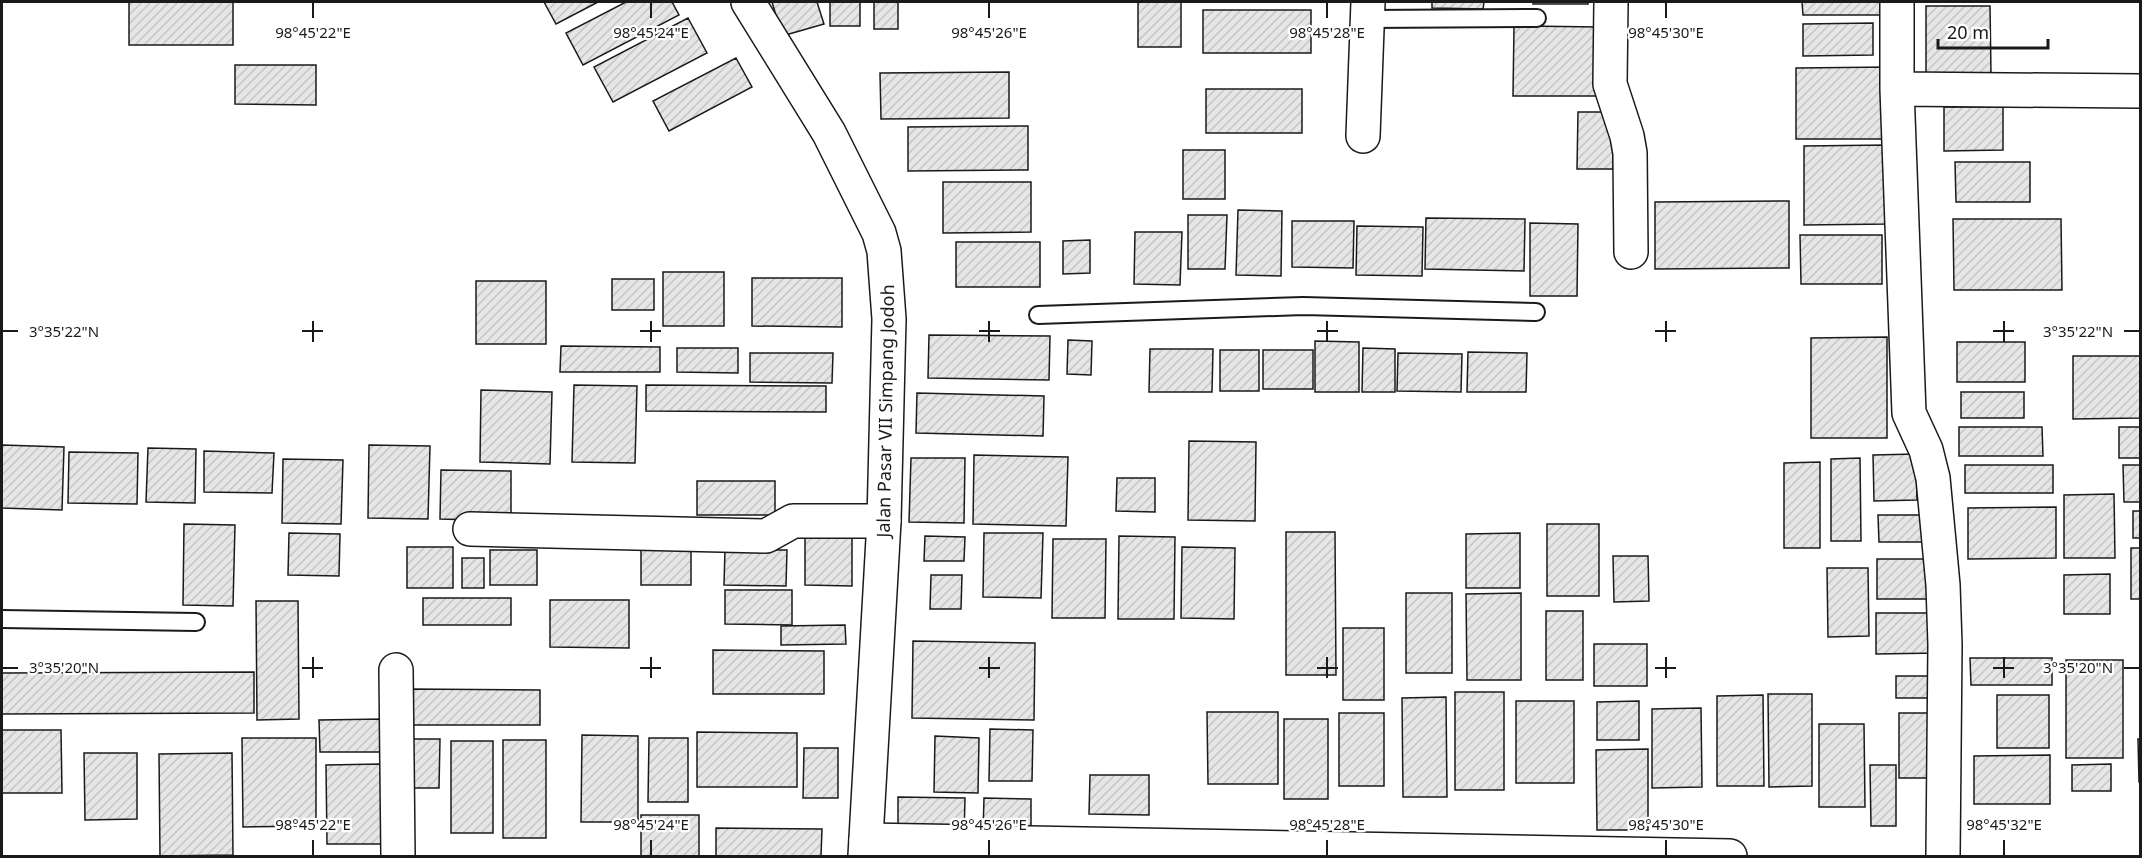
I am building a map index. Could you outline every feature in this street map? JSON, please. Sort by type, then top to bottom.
[{"type":"street","name":"Jalan Pasar VII Simpang Jodoh","points":[[748,2],[829,133],[879,233],[898,319],[866,848]]},
{"type":"street","points":[[1611,2],[1610,84],[1627,136],[1630,153],[1631,252]]},
{"type":"street","points":[[1897,2],[1897,89],[1909,413],[1926,450],[1933,478],[1942,585],[1945,645],[1943,856]]},
{"type":"street","points":[[1363,136],[1367,10]]},
{"type":"street","points":[[1897,89],[2140,91]]},
{"type":"street","points":[[470,529],[766,536],[793,521],[884,521]]},
{"type":"street","points":[[396,670],[398,856]]},
{"type":"street","points":[[866,848],[1730,856]]},
{"type":"lane","points":[[1367,10],[1537,18]]},
{"type":"lane","points":[[1038,315],[1303,306],[1536,312]]},
{"type":"lane","points":[[2,619],[196,622]]},
{"type":"building","points":[[129,2],[233,2],[233,45],[129,45]]},
{"type":"building","points":[[544,2],[598,2],[556,24]]},
{"type":"building","points":[[626,2],[672,2],[679,15],[583,65],[566,33]]},
{"type":"building","points":[[772,2],[817,2],[824,24],[782,36]]},
{"type":"building","points":[[830,2],[860,2],[860,26],[830,26]]},
{"type":"building","points":[[874,2],[898,2],[898,29],[874,29]]},
{"type":"building","points":[[1138,2],[1181,2],[1181,47],[1138,47]]},
{"type":"building","points":[[1432,2],[1484,2],[1483,9],[1432,8]]},
{"type":"building","points":[[1533,2],[1588,2],[1588,4],[1533,4]]},
{"type":"building","points":[[1802,2],[1884,2],[1884,15],[1803,15]]},
{"type":"building","points":[[1926,6],[1990,6],[1991,74],[1926,74]]},
{"type":"building","points":[[1203,10],[1311,10],[1311,53],[1203,53]]},
{"type":"building","points":[[688,18],[707,53],[613,102],[594,67]]},
{"type":"building","points":[[1873,23],[1873,55],[1803,56],[1803,24]]},
{"type":"building","points":[[1514,26],[1599,27],[1597,96],[1513,96]]},
{"type":"building","points":[[736,58],[752,87],[669,131],[653,101]]},
{"type":"building","points":[[235,65],[316,65],[316,105],[235,104]]},
{"type":"building","points":[[1890,67],[1890,139],[1796,139],[1796,68]]},
{"type":"building","points":[[1009,72],[1009,118],[881,119],[880,73]]},
{"type":"building","points":[[1206,89],[1302,89],[1302,133],[1206,133]]},
{"type":"building","points":[[1944,107],[2003,107],[2003,150],[1944,151]]},
{"type":"building","points":[[1578,112],[1613,112],[1613,169],[1577,169]]},
{"type":"building","points":[[1028,126],[1028,170],[908,171],[908,127]]},
{"type":"building","points":[[1888,145],[1889,224],[1804,225],[1804,146]]},
{"type":"building","points":[[1183,150],[1225,150],[1225,199],[1183,199]]},
{"type":"building","points":[[1955,162],[2030,162],[2030,202],[1956,202]]},
{"type":"building","points":[[943,182],[1031,182],[1031,232],[943,233]]},
{"type":"building","points":[[1789,201],[1789,268],[1655,269],[1655,202]]},
{"type":"building","points":[[1238,210],[1282,211],[1281,276],[1236,275]]},
{"type":"building","points":[[1188,215],[1227,215],[1225,269],[1188,269]]},
{"type":"building","points":[[1426,218],[1525,219],[1524,271],[1425,269]]},
{"type":"building","points":[[1953,219],[2061,219],[2062,290],[1954,290]]},
{"type":"building","points":[[1292,221],[1354,221],[1353,268],[1292,267]]},
{"type":"building","points":[[1530,223],[1578,224],[1577,296],[1530,296]]},
{"type":"building","points":[[1357,226],[1423,227],[1422,276],[1356,275]]},
{"type":"building","points":[[1135,232],[1182,232],[1180,285],[1134,284]]},
{"type":"building","points":[[1800,235],[1882,235],[1882,284],[1801,284]]},
{"type":"building","points":[[1090,240],[1090,273],[1063,274],[1063,241]]},
{"type":"building","points":[[956,242],[1040,242],[1040,287],[956,287]]},
{"type":"building","points":[[663,272],[724,272],[724,326],[663,326]]},
{"type":"building","points":[[752,278],[842,278],[842,327],[752,326]]},
{"type":"building","points":[[612,279],[654,279],[654,310],[612,310]]},
{"type":"building","points":[[476,281],[546,281],[546,344],[476,344]]},
{"type":"building","points":[[929,335],[1050,336],[1049,380],[928,378]]},
{"type":"building","points":[[1887,337],[1887,438],[1811,438],[1811,338]]},
{"type":"building","points":[[1068,340],[1092,341],[1091,375],[1067,374]]},
{"type":"building","points":[[1315,341],[1359,342],[1359,392],[1315,392]]},
{"type":"building","points":[[1957,342],[2025,342],[2025,382],[1957,382]]},
{"type":"building","points":[[561,346],[660,347],[660,372],[560,372]]},
{"type":"building","points":[[677,348],[738,348],[738,373],[677,372]]},
{"type":"building","points":[[1363,348],[1395,349],[1395,392],[1362,392]]},
{"type":"building","points":[[1150,349],[1213,349],[1212,392],[1149,392]]},
{"type":"building","points":[[1220,350],[1259,350],[1259,391],[1220,391]]},
{"type":"building","points":[[1263,350],[1313,350],[1313,389],[1263,389]]},
{"type":"building","points":[[1468,352],[1527,353],[1526,392],[1467,392]]},
{"type":"building","points":[[750,353],[833,353],[832,383],[750,382]]},
{"type":"building","points":[[1398,353],[1462,354],[1461,392],[1397,391]]},
{"type":"building","points":[[2073,356],[2140,356],[2140,418],[2073,419]]},
{"type":"building","points":[[574,385],[637,386],[635,463],[572,462]]},
{"type":"building","points":[[646,385],[826,386],[826,412],[646,411]]},
{"type":"building","points":[[481,390],[552,392],[550,464],[480,462]]},
{"type":"building","points":[[1961,392],[2024,392],[2024,418],[1961,418]]},
{"type":"building","points":[[917,393],[1044,396],[1043,436],[916,433]]},
{"type":"building","points":[[1959,427],[2042,427],[2043,456],[1959,456]]},
{"type":"building","points":[[2119,427],[2140,427],[2140,458],[2119,458]]},
{"type":"building","points":[[1189,441],[1256,442],[1255,521],[1188,520]]},
{"type":"building","points":[[2,445],[64,447],[62,510],[2,508]]},
{"type":"building","points":[[369,445],[430,446],[428,519],[368,518]]},
{"type":"building","points":[[148,448],[196,449],[195,503],[146,502]]},
{"type":"building","points":[[204,451],[274,453],[272,493],[204,492]]},
{"type":"building","points":[[69,452],[138,453],[137,504],[68,503]]},
{"type":"building","points":[[1916,454],[1917,500],[1874,501],[1873,455]]},
{"type":"building","points":[[974,455],[1068,457],[1066,526],[973,524]]},
{"type":"building","points":[[911,458],[965,458],[964,523],[909,522]]},
{"type":"building","points":[[1860,458],[1861,541],[1831,541],[1831,459]]},
{"type":"building","points":[[283,459],[343,460],[341,524],[282,523]]},
{"type":"building","points":[[1820,462],[1820,548],[1784,548],[1784,463]]},
{"type":"building","points":[[1965,465],[2053,465],[2053,493],[1965,493]]},
{"type":"building","points":[[2123,465],[2140,465],[2140,502],[2124,502]]},
{"type":"building","points":[[441,470],[511,471],[511,521],[440,519]]},
{"type":"building","points":[[1117,478],[1155,478],[1155,512],[1116,511]]},
{"type":"building","points":[[697,481],[775,481],[775,515],[697,515]]},
{"type":"building","points":[[2114,494],[2115,558],[2064,558],[2064,495]]},
{"type":"building","points":[[2056,507],[2056,558],[1968,559],[1968,508]]},
{"type":"building","points":[[2133,511],[2140,511],[2140,538],[2133,538]]},
{"type":"building","points":[[1878,515],[1931,515],[1932,542],[1879,542]]},
{"type":"building","points":[[184,524],[235,525],[233,606],[183,605]]},
{"type":"building","points":[[1547,524],[1599,524],[1599,596],[1547,596]]},
{"type":"building","points":[[1286,532],[1335,532],[1336,675],[1286,675]]},
{"type":"building","points":[[289,533],[340,534],[339,576],[288,575]]},
{"type":"building","points":[[984,533],[1043,533],[1041,598],[983,597]]},
{"type":"building","points":[[1520,533],[1520,588],[1466,588],[1466,534]]},
{"type":"building","points":[[925,536],[965,537],[964,561],[924,561]]},
{"type":"building","points":[[1119,536],[1175,537],[1174,619],[1118,619]]},
{"type":"building","points":[[805,537],[852,537],[852,586],[805,585]]},
{"type":"building","points":[[1053,539],[1106,539],[1105,618],[1052,618]]},
{"type":"building","points":[[641,541],[691,542],[691,585],[641,585]]},
{"type":"building","points":[[407,547],[453,547],[453,588],[407,588]]},
{"type":"building","points":[[1182,547],[1235,548],[1234,619],[1181,618]]},
{"type":"building","points":[[2131,548],[2140,548],[2140,599],[2131,599]]},
{"type":"building","points":[[490,550],[537,550],[537,585],[490,585]]},
{"type":"building","points":[[725,550],[787,550],[786,586],[724,585]]},
{"type":"building","points":[[1613,556],[1648,556],[1649,601],[1614,602]]},
{"type":"building","points":[[462,558],[484,558],[484,588],[462,588]]},
{"type":"building","points":[[1877,559],[1933,559],[1933,599],[1877,599]]},
{"type":"building","points":[[1827,568],[1868,568],[1869,636],[1828,637]]},
{"type":"building","points":[[2110,574],[2110,614],[2064,614],[2064,575]]},
{"type":"building","points":[[931,575],[962,575],[961,609],[930,609]]},
{"type":"building","points":[[725,590],[792,590],[792,625],[725,624]]},
{"type":"building","points":[[1406,593],[1452,593],[1452,673],[1406,673]]},
{"type":"building","points":[[1521,593],[1521,680],[1467,680],[1466,594]]},
{"type":"building","points":[[423,598],[511,598],[511,625],[423,625]]},
{"type":"building","points":[[550,600],[629,600],[629,648],[550,647]]},
{"type":"building","points":[[256,601],[298,601],[299,719],[257,720]]},
{"type":"building","points":[[1546,611],[1583,611],[1583,680],[1546,680]]},
{"type":"building","points":[[1876,613],[1937,613],[1938,653],[1876,654]]},
{"type":"building","points":[[845,625],[846,644],[781,645],[781,626]]},
{"type":"building","points":[[1343,628],[1384,628],[1384,700],[1343,700]]},
{"type":"building","points":[[913,641],[1035,643],[1034,720],[912,718]]},
{"type":"building","points":[[1594,644],[1647,644],[1647,686],[1594,686]]},
{"type":"building","points":[[713,650],[824,651],[824,694],[713,694]]},
{"type":"building","points":[[1970,658],[2052,658],[2052,685],[1971,685]]},
{"type":"building","points":[[2066,660],[2123,660],[2123,758],[2066,758]]},
{"type":"building","points":[[254,672],[254,713],[2,714],[2,673]]},
{"type":"building","points":[[1896,676],[1937,676],[1937,698],[1896,698]]},
{"type":"building","points":[[409,689],[540,690],[540,725],[409,725]]},
{"type":"building","points":[[1455,692],[1504,692],[1504,790],[1455,790]]},
{"type":"building","points":[[1768,694],[1812,694],[1812,786],[1769,787]]},
{"type":"building","points":[[1763,695],[1764,786],[1717,786],[1717,696]]},
{"type":"building","points":[[1997,695],[2049,695],[2049,748],[1997,748]]},
{"type":"building","points":[[1446,697],[1447,797],[1403,797],[1402,698]]},
{"type":"building","points":[[1516,701],[1574,701],[1574,783],[1516,783]]},
{"type":"building","points":[[1639,701],[1639,740],[1597,740],[1597,702]]},
{"type":"building","points":[[1701,708],[1702,787],[1652,788],[1652,709]]},
{"type":"building","points":[[1207,712],[1278,712],[1278,784],[1208,784]]},
{"type":"building","points":[[1339,713],[1384,713],[1384,786],[1339,786]]},
{"type":"building","points":[[1899,713],[1939,713],[1939,778],[1899,778]]},
{"type":"building","points":[[383,719],[384,752],[320,752],[319,720]]},
{"type":"building","points":[[1284,719],[1328,719],[1328,799],[1284,799]]},
{"type":"building","points":[[1819,724],[1864,724],[1865,807],[1819,807]]},
{"type":"building","points":[[990,729],[1033,730],[1032,781],[989,781]]},
{"type":"building","points":[[2,730],[61,730],[62,793],[2,793]]},
{"type":"building","points":[[697,732],[797,733],[797,787],[697,787]]},
{"type":"building","points":[[582,735],[638,736],[638,822],[581,822]]},
{"type":"building","points":[[935,736],[979,738],[978,793],[934,792]]},
{"type":"building","points":[[242,738],[316,738],[316,826],[243,827]]},
{"type":"building","points":[[649,738],[688,738],[688,802],[648,802]]},
{"type":"building","points":[[402,739],[440,739],[439,788],[402,788]]},
{"type":"building","points":[[2138,739],[2140,739],[2140,782],[2139,782]]},
{"type":"building","points":[[503,740],[546,740],[546,838],[503,838]]},
{"type":"building","points":[[451,741],[493,741],[493,833],[451,833]]},
{"type":"building","points":[[804,748],[838,748],[838,798],[803,798]]},
{"type":"building","points":[[1648,749],[1648,830],[1597,830],[1596,750]]},
{"type":"building","points":[[84,753],[137,753],[137,819],[85,820]]},
{"type":"building","points":[[232,753],[233,855],[160,856],[159,754]]},
{"type":"building","points":[[2050,755],[2050,804],[1974,804],[1974,756]]},
{"type":"building","points":[[381,764],[382,844],[327,844],[326,765]]},
{"type":"building","points":[[2111,764],[2111,791],[2072,791],[2072,765]]},
{"type":"building","points":[[1870,765],[1896,765],[1896,826],[1871,826]]},
{"type":"building","points":[[1090,775],[1149,775],[1149,815],[1089,814]]},
{"type":"building","points":[[898,797],[965,798],[964,837],[898,836]]},
{"type":"building","points":[[984,798],[1031,799],[1031,833],[983,832]]},
{"type":"building","points":[[641,815],[699,815],[699,856],[641,856]]},
{"type":"building","points":[[716,828],[822,829],[821,856],[716,856]]}]
